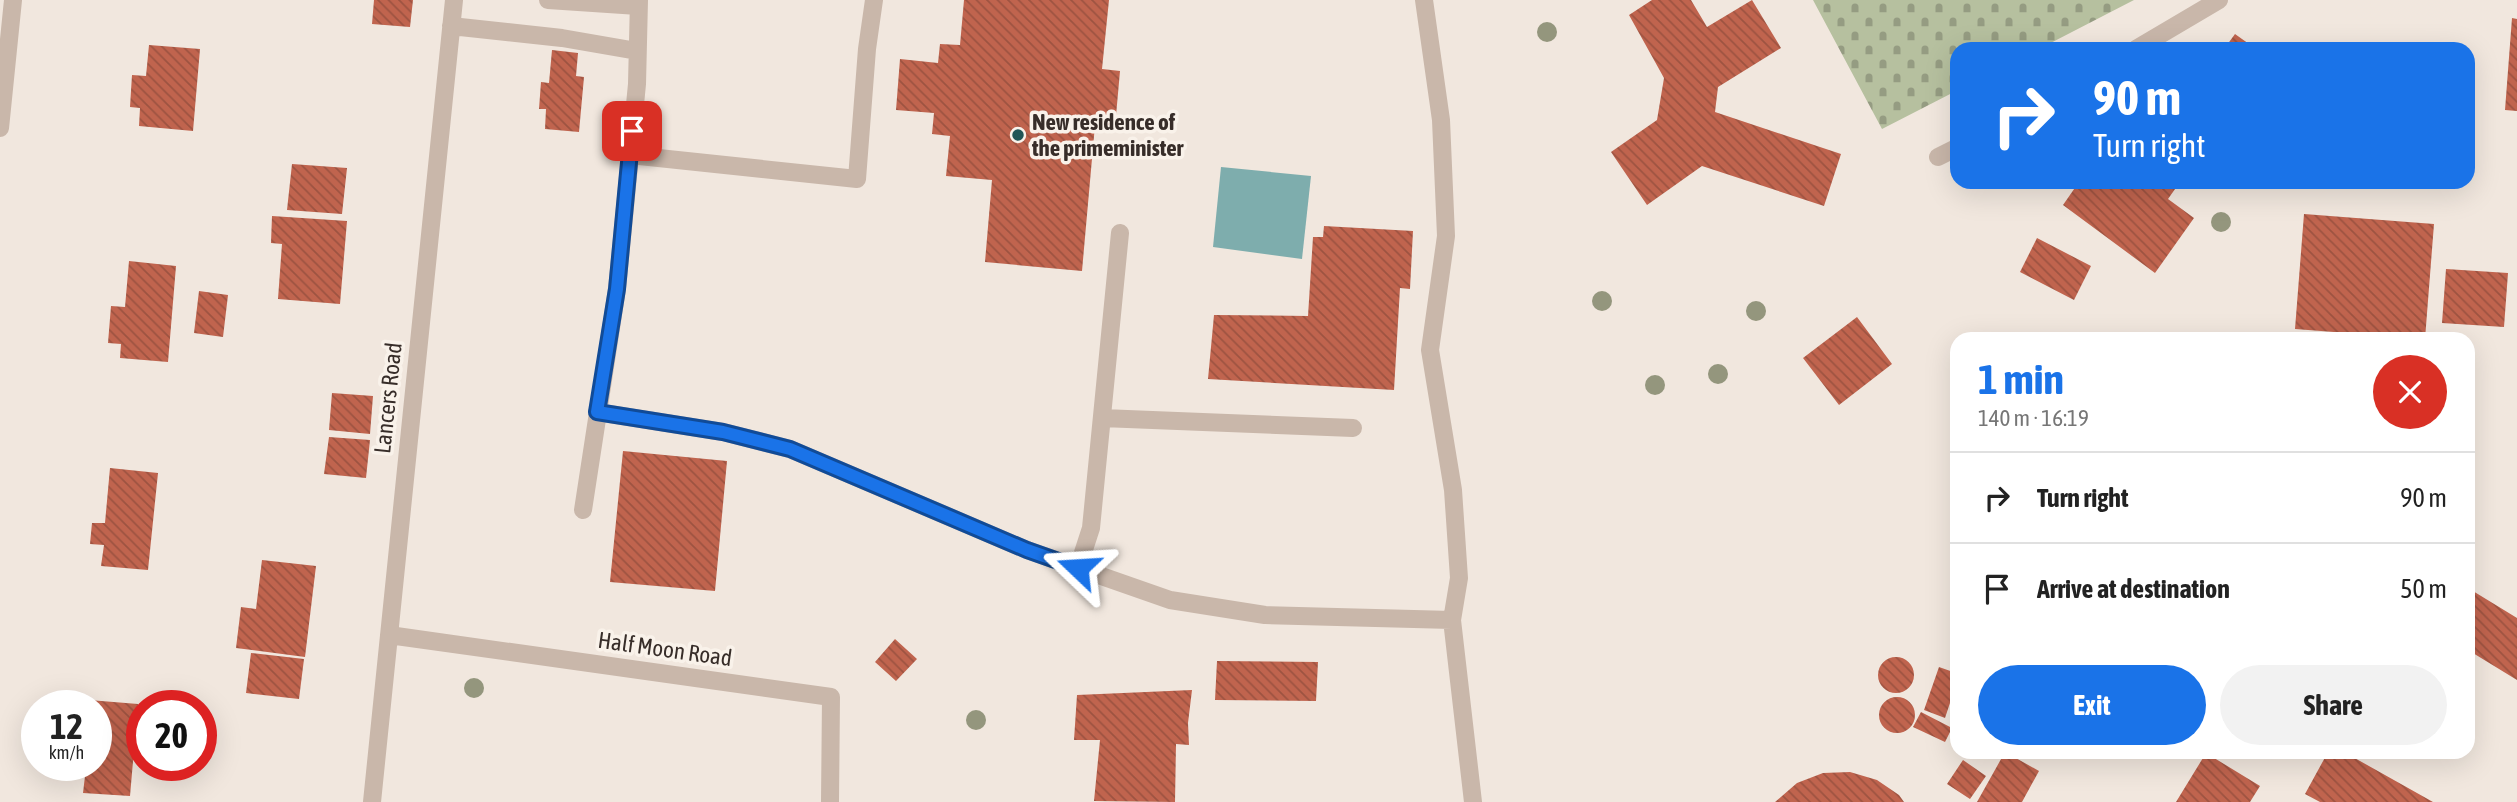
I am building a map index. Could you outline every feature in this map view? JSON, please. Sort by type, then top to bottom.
[{"type":"street","points":[[0,128],[13,0]]},
{"type":"street","name":"Lancers Road","points":[[372,802],[454,0]]},
{"type":"street","points":[[548,0],[638,3],[637,84],[617,289],[583,510]]},
{"type":"street","points":[[630,155],[857,178],[867,49],[874,0]]},
{"type":"street","points":[[1424,0],[1441,120],[1446,236],[1430,350],[1453,490],[1459,578],[1452,620],[1473,802]]},
{"type":"street","points":[[2148,42],[2219,0]]},
{"type":"street","points":[[451,26],[562,38],[637,51]]},
{"type":"street","points":[[1938,157],[1950,151]]},
{"type":"street","points":[[1078,568],[1091,528],[1120,233]]},
{"type":"street","points":[[597,412],[723,432],[790,449],[1027,550],[1170,600],[1265,615],[1452,620]]},
{"type":"street","points":[[1102,418],[1353,428]]},
{"type":"street","name":"Half Moon Road","points":[[389,635],[831,697],[830,802]]},
{"type":"green space","points":[[1813,0],[2134,0],[2053,42],[1950,42],[1950,94],[1882,129]]},
{"type":"water","points":[[1221,167],[1311,176],[1302,259],[1213,247]]},
{"type":"building","points":[[374,0],[413,0],[410,27],[372,24]]},
{"type":"building","name":"New residence of the primeminister","points":[[964,0],[1109,0],[1102,69],[1120,71],[1115,127],[1095,125],[1082,271],[985,262],[992,180],[946,176],[950,136],[932,134],[934,113],[896,110],[900,59],[938,63],[940,44],[960,45]]},
{"type":"building","points":[[1652,0],[1691,0],[1707,27],[1752,0],[1781,48],[1718,87],[1715,112],[1841,154],[1824,206],[1702,166],[1647,205],[1611,152],[1657,120],[1664,78],[1629,15]]},
{"type":"building","points":[[2512,18],[2517,19],[2517,111],[2505,110]]},
{"type":"building","points":[[2235,34],[2246,42],[2229,42]]},
{"type":"building","points":[[149,45],[200,49],[193,131],[139,126],[140,108],[130,107],[132,75],[146,76]]},
{"type":"building","points":[[552,50],[578,53],[576,76],[584,77],[579,132],[545,129],[546,109],[539,109],[541,82],[549,83]]},
{"type":"building","points":[[292,164],[347,168],[342,214],[287,210]]},
{"type":"building","points":[[2074,189],[2175,189],[2168,199],[2194,218],[2155,273],[2063,205]]},
{"type":"building","points":[[2304,214],[2434,224],[2426,332],[2334,332],[2295,329]]},
{"type":"building","points":[[272,216],[347,221],[340,304],[278,299],[282,244],[271,243]]},
{"type":"building","points":[[1324,226],[1413,231],[1410,289],[1400,288],[1394,390],[1208,379],[1214,315],[1308,316],[1313,237],[1323,237]]},
{"type":"building","points":[[2037,238],[2091,266],[2074,300],[2020,272]]},
{"type":"building","points":[[129,261],[176,266],[168,362],[120,358],[121,344],[108,343],[111,306],[125,307]]},
{"type":"building","points":[[2446,269],[2508,273],[2504,327],[2442,323]]},
{"type":"building","points":[[199,291],[228,295],[223,337],[194,333]]},
{"type":"building","points":[[1857,317],[1892,364],[1839,405],[1803,358]]},
{"type":"building","points":[[332,393],[373,396],[370,434],[329,430]]},
{"type":"building","points":[[329,437],[370,440],[366,478],[324,474]]},
{"type":"building","points":[[623,451],[727,461],[715,591],[610,582]]},
{"type":"building","points":[[110,468],[158,473],[148,570],[101,566],[104,545],[90,544],[92,523],[105,523]]},
{"type":"building","points":[[262,560],[316,566],[305,657],[236,648],[241,607],[256,609]]},
{"type":"building","points":[[2475,592],[2517,618],[2517,680],[2475,654]]},
{"type":"building","points":[[895,639],[917,659],[896,681],[875,662]]},
{"type":"building","points":[[251,653],[304,659],[299,699],[246,693]]},
{"type":"building","points":[[1896,657],[1909,662],[1914,675],[1909,688],[1896,693],[1883,688],[1878,675],[1883,662]]},
{"type":"building","points":[[1217,661],[1318,662],[1316,701],[1215,700]]},
{"type":"building","points":[[1939,667],[1950,671],[1950,703],[1945,718],[1924,710]]},
{"type":"building","points":[[1192,690],[1188,723],[1189,745],[1176,744],[1175,802],[1094,801],[1100,740],[1074,740],[1077,695]]},
{"type":"building","points":[[1897,697],[1910,702],[1915,715],[1910,728],[1897,733],[1884,728],[1879,715],[1884,702]]},
{"type":"building","points":[[112,702],[126,703],[126,781],[131,781],[130,796],[83,793],[84,781],[112,781]]},
{"type":"building","points":[[1921,712],[1950,727],[1950,732],[1945,742],[1913,727]]},
{"type":"building","points":[[2001,759],[2018,759],[2039,771],[2022,802],[1977,802]]},
{"type":"building","points":[[2202,759],[2216,759],[2260,786],[2250,802],[2176,802]]},
{"type":"building","points":[[2324,759],[2356,759],[2433,802],[2320,802],[2305,794]]},
{"type":"building","points":[[1963,760],[1986,776],[1970,799],[1947,784]]},
{"type":"building","points":[[1850,772],[1877,780],[1899,795],[1904,802],[1775,802],[1797,783],[1823,773]]},
{"type":"place","name":"New residence of the primeminister","points":[[1018,135]]},
{"type":"route","points":[[632,131],[617,289],[597,412],[723,432],[790,449],[1027,550],[1078,568]]}]
